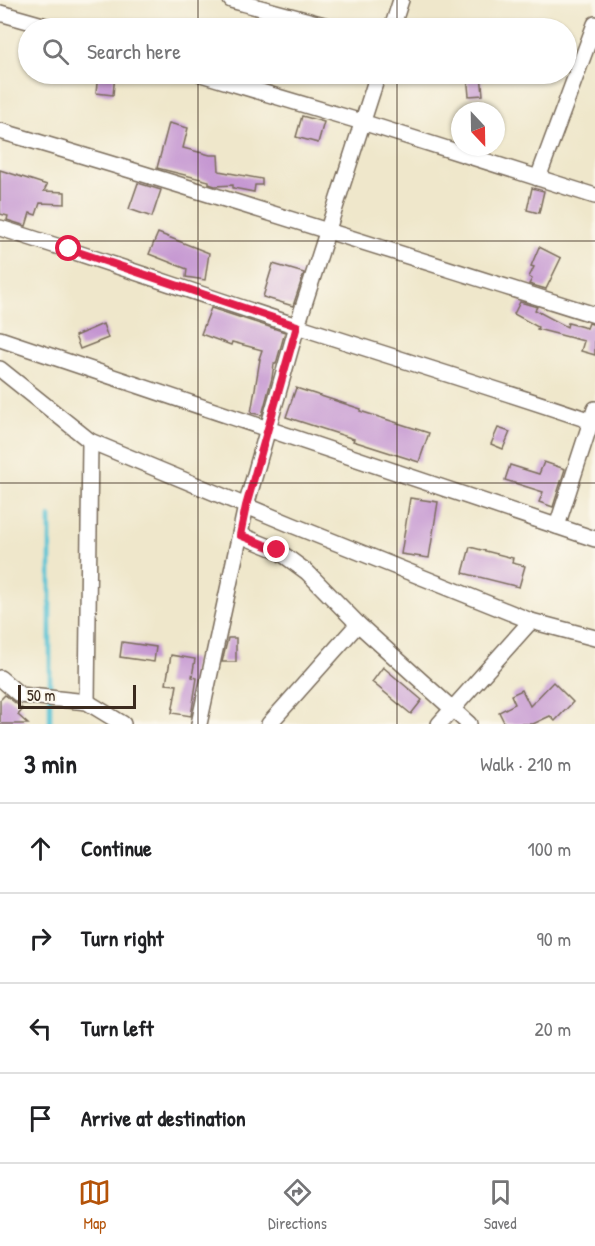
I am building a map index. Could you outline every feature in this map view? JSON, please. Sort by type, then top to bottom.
[{"type":"street","points":[[231,0],[297,18]]},
{"type":"street","points":[[395,18],[401,0]]},
{"type":"street","points":[[0,13],[18,18]]},
{"type":"street","points":[[577,73],[595,24]]},
{"type":"street","points":[[235,84],[595,196]]},
{"type":"street","points":[[199,724],[246,506],[267,429],[297,326],[375,84]]},
{"type":"street","points":[[538,178],[573,84]]},
{"type":"street","points":[[0,131],[113,164],[595,315]]},
{"type":"street","points":[[0,228],[490,387],[593,415],[557,526]]},
{"type":"street","points":[[0,339],[595,539]]},
{"type":"street","points":[[0,369],[90,441],[531,621],[595,639]]},
{"type":"street","points":[[87,702],[90,441]]},
{"type":"street","points":[[240,535],[277,550],[308,572],[358,624],[469,724]]},
{"type":"street","points":[[439,724],[531,621]]},
{"type":"street","points":[[268,724],[358,624]]},
{"type":"street","points":[[0,678],[20,695],[87,702],[123,724]]},
{"type":"building","points":[[97,84],[114,84],[113,95],[96,93]]},
{"type":"building","points":[[468,84],[482,84],[483,95],[469,96]]},
{"type":"building","points":[[302,116],[324,122],[318,143],[296,137]]},
{"type":"building","points":[[169,123],[188,128],[183,148],[218,155],[219,171],[262,179],[262,185],[255,185],[254,192],[233,188],[233,185],[215,186],[209,184],[209,181],[157,168]]},
{"type":"building","points":[[0,170],[47,185],[44,191],[65,192],[65,204],[40,203],[36,215],[30,213],[26,226],[7,220],[8,216],[0,214]]},
{"type":"building","points":[[138,183],[161,190],[152,217],[129,209]]},
{"type":"building","points":[[532,188],[544,191],[539,213],[527,210]]},
{"type":"building","points":[[158,233],[209,253],[205,280],[186,277],[187,269],[149,254]]},
{"type":"building","points":[[539,247],[561,258],[546,289],[529,284],[532,279],[529,277],[534,267],[531,266]]},
{"type":"building","points":[[273,264],[304,273],[293,306],[263,297]]},
{"type":"building","points":[[520,302],[537,307],[535,310],[567,327],[568,323],[587,328],[589,323],[595,325],[595,355],[581,351],[584,341],[537,329],[538,327],[514,314]]},
{"type":"building","points":[[211,308],[285,332],[276,364],[274,364],[262,415],[251,413],[262,350],[232,342],[231,345],[201,334]]},
{"type":"building","points":[[103,324],[108,338],[80,349],[75,336]]},
{"type":"building","points":[[296,388],[429,433],[419,462],[286,417]]},
{"type":"building","points":[[498,428],[510,432],[503,449],[491,444]]},
{"type":"building","points":[[544,462],[565,469],[553,507],[539,502],[543,492],[505,480],[510,465],[539,474]]},
{"type":"building","points":[[410,498],[438,502],[429,558],[401,554]]},
{"type":"building","points":[[470,547],[513,558],[512,563],[525,566],[519,587],[463,573]]},
{"type":"building","points":[[228,638],[236,638],[236,662],[222,662]]},
{"type":"building","points":[[122,642],[156,647],[154,662],[120,657]]},
{"type":"building","points":[[171,655],[195,659],[192,677],[197,678],[191,716],[172,713],[177,685],[166,684]]},
{"type":"building","points":[[383,667],[422,700],[411,714],[372,682]]},
{"type":"building","points":[[553,682],[573,702],[555,721],[550,716],[533,724],[505,724],[499,712],[515,704],[511,695],[522,690],[530,706]]},
{"type":"building","points":[[5,695],[23,709],[18,715],[28,724],[0,724],[0,700]]},
{"type":"waterway","points":[[50,517],[50,724]]},
{"type":"route","points":[[69,249],[297,326],[267,429],[240,535],[277,550]]}]
